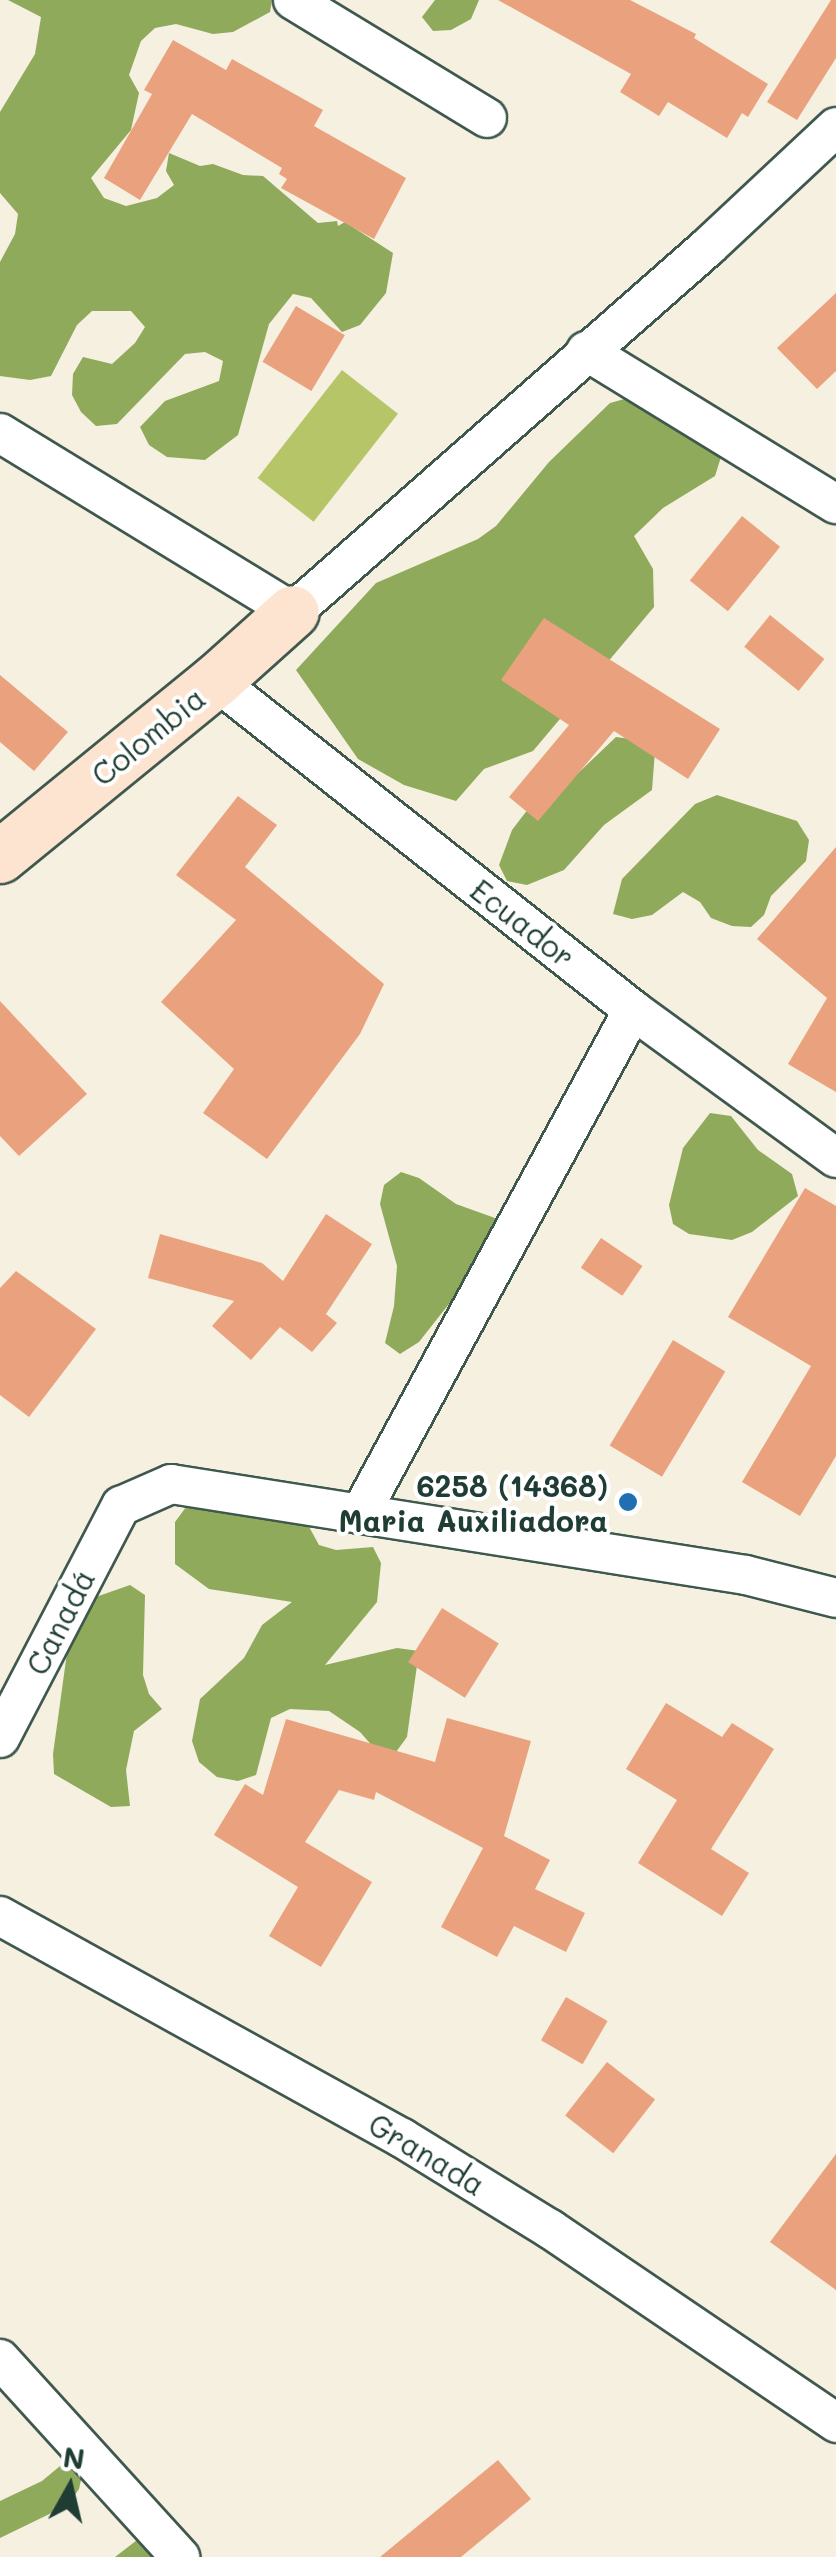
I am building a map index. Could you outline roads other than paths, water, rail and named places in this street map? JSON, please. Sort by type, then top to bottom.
[{"type":"street","points":[[293,0],[487,118]]},
{"type":"street","points":[[0,433],[292,612],[836,127]]},
{"type":"street","points":[[586,352],[836,504]]},
{"type":"street","name":"Colombia","points":[[0,857],[216,681],[292,612]]},
{"type":"street","name":"Ecuador","points":[[216,681],[633,1010],[836,1158]]},
{"type":"street","points":[[633,1010],[360,1514],[746,1574],[836,1598]]},
{"type":"street","name":"Canadá","points":[[0,1738],[17,1668],[121,1506],[171,1484],[360,1514]]},
{"type":"street","name":"Granada","points":[[0,1916],[402,2138],[550,2228],[836,2423]]},
{"type":"street","points":[[0,2359],[180,2557]]},
{"type":"place","name":"6258 (14368) Maria Auxiliadora","points":[[628,1502]]}]
